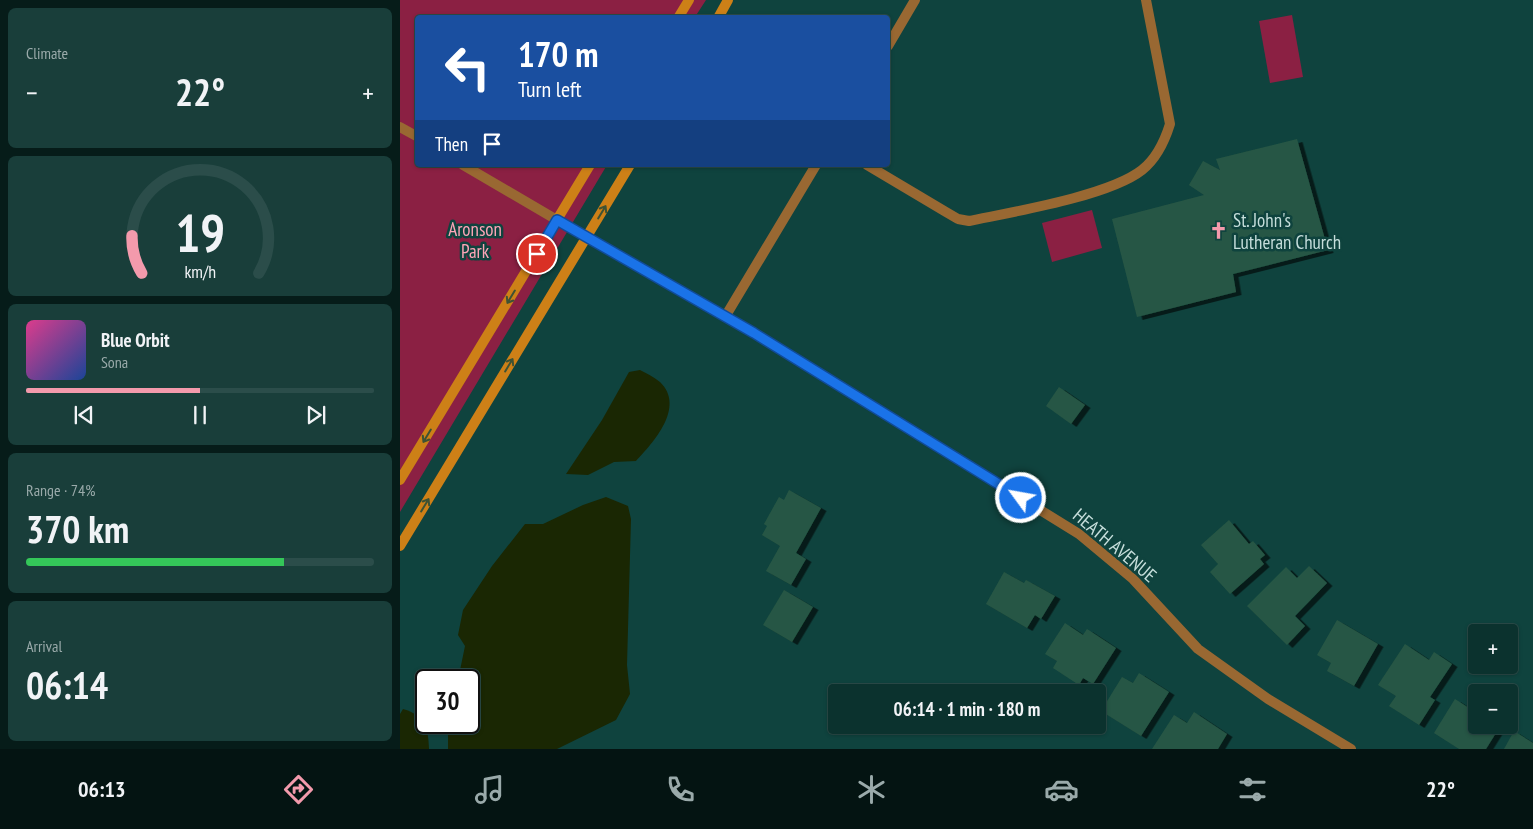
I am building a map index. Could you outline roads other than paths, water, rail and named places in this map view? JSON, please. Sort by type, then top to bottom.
[{"type":"main road","points":[[680,15],[689,0]]},
{"type":"main road","points":[[720,15],[728,0]]},
{"type":"main road","points":[[400,480],[589,167]]},
{"type":"main road","points":[[400,546],[629,167]]},
{"type":"street","points":[[890,43],[915,0]]},
{"type":"street","points":[[870,167],[958,219],[969,221],[1073,197],[1118,183],[1143,170],[1166,136],[1170,124],[1146,0]]},
{"type":"street","points":[[400,127],[415,136]]},
{"type":"street","name":"HEATH AVENUE","points":[[466,167],[726,317],[1079,534],[1133,579],[1198,649],[1268,699],[1352,749]]},
{"type":"street","points":[[726,317],[815,167]]},
{"type":"place","name":"St. John's Lutheran Church","points":[[1219,231]]},
{"type":"park label","name":"Aronson Park","points":[[475,240]]}]
